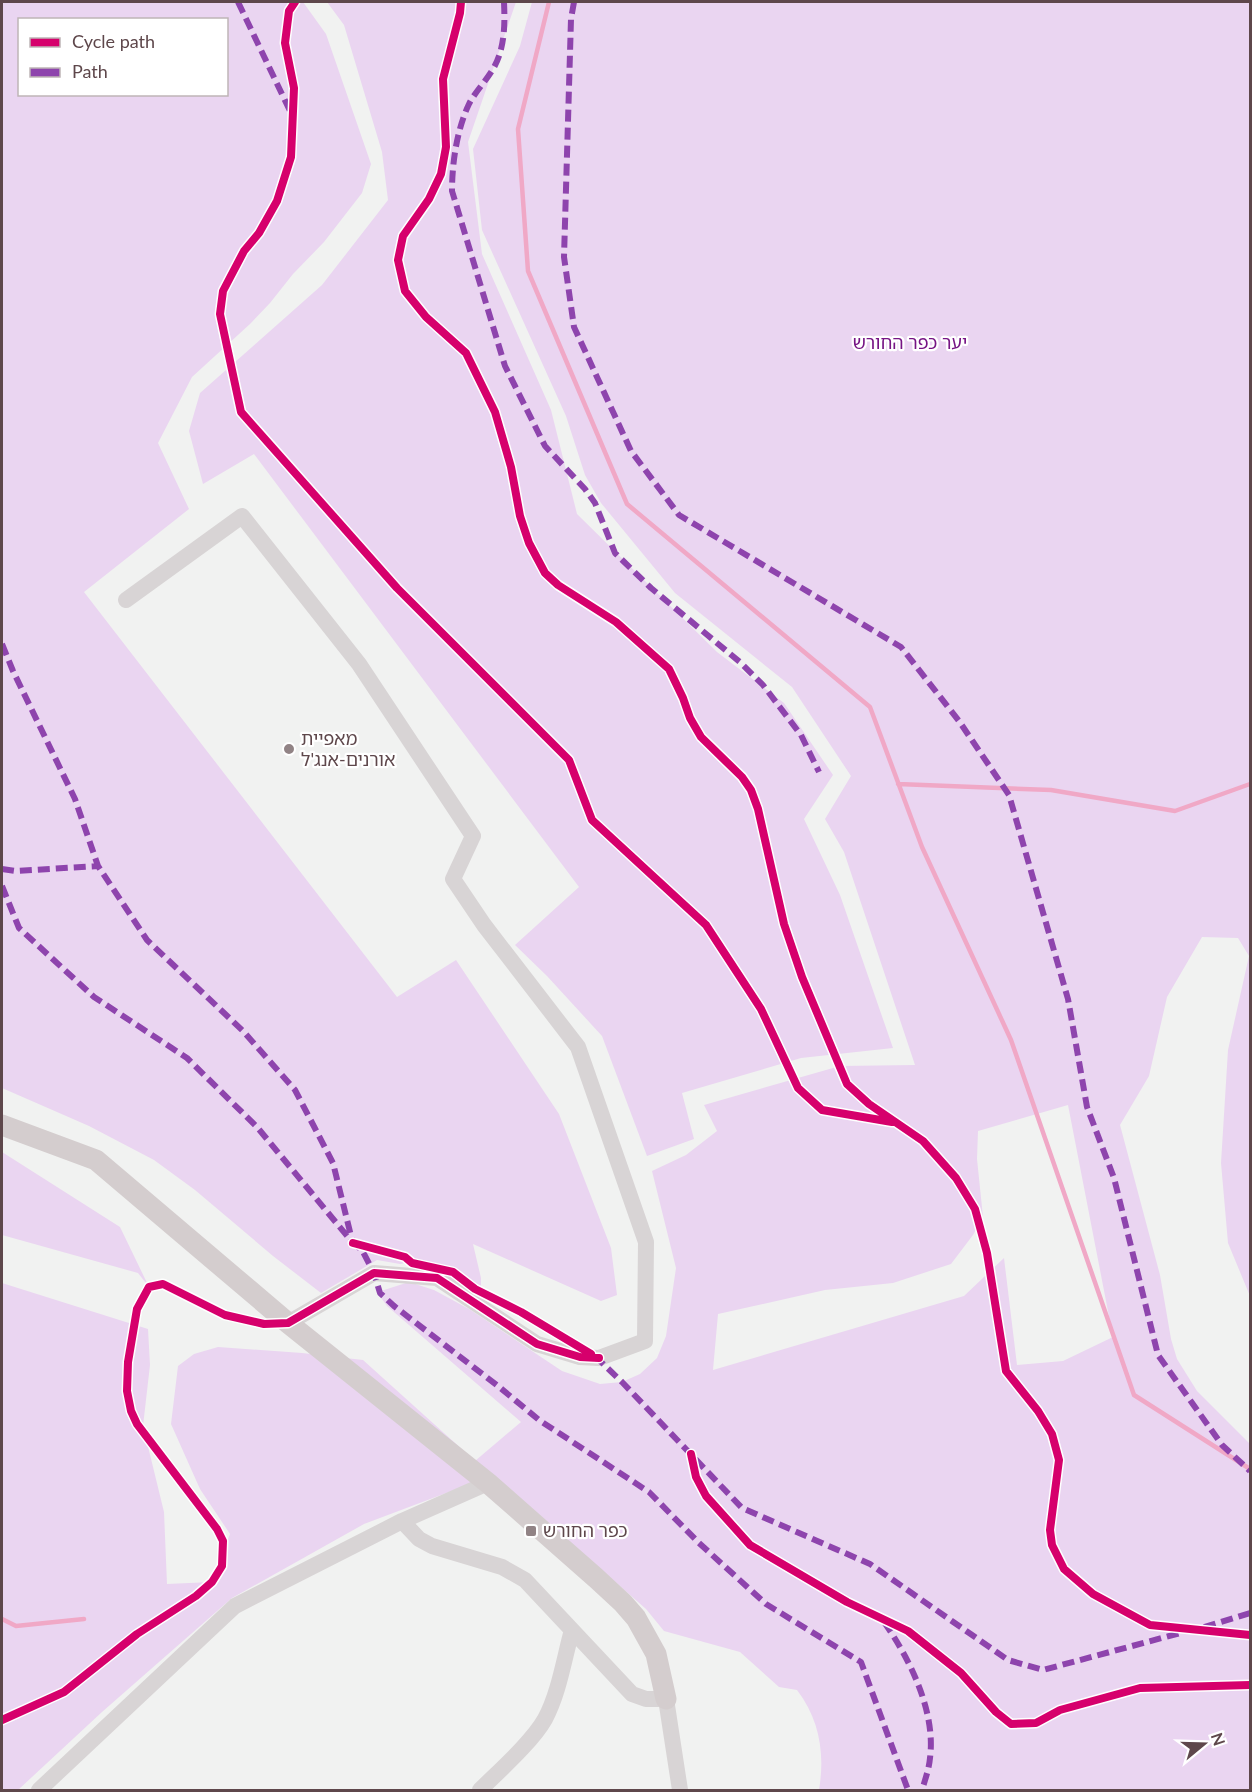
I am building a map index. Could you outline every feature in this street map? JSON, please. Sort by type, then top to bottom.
[{"type":"main road","points":[[2,1125],[96,1160],[288,1323],[489,1483],[603,1584],[636,1618],[656,1654],[666,1698]]},
{"type":"street","points":[[126,600],[242,516],[359,664],[473,836],[453,879],[484,925],[578,1047],[646,1242],[645,1341],[599,1359],[580,1357],[537,1344],[437,1278],[374,1272],[288,1323]]},
{"type":"street","points":[[39,1791],[235,1606],[402,1521],[489,1483]]},
{"type":"street","points":[[402,1521],[418,1539],[432,1546],[502,1567],[525,1580],[632,1694],[646,1699],[666,1698],[680,1791]]},
{"type":"street","points":[[480,1791],[545,1719],[556,1690],[572,1630]]},
{"type":"green space","points":[[2,2],[303,2],[326,34],[371,164],[362,193],[324,242],[293,274],[270,303],[192,377],[158,443],[189,509],[84,592],[397,997],[456,960],[559,1114],[611,1248],[617,1295],[601,1301],[473,1244],[481,1278],[481,1297],[435,1269],[411,1262],[400,1264],[377,1260],[321,1293],[195,1190],[154,1160],[89,1126],[2,1088]]},
{"type":"green space","points":[[327,2],[516,2],[468,142],[482,254],[551,410],[577,514],[717,652],[784,703],[833,775],[804,819],[840,895],[893,1048],[801,1058],[682,1093],[694,1139],[647,1156],[602,1036],[515,945],[579,887],[254,454],[203,484],[189,431],[200,393],[322,285],[388,200],[382,152],[344,25]]},
{"type":"green space","name":"יער כפר החורש","points":[[532,2],[1250,2],[1250,1296],[1228,1243],[1221,1163],[1228,1050],[1249,956],[1238,938],[1202,937],[1167,997],[1149,1076],[1120,1125],[1160,1275],[1171,1339],[1177,1359],[1197,1391],[1250,1444],[1250,1790],[819,1790],[821,1750],[819,1738],[811,1713],[797,1690],[779,1687],[740,1652],[664,1631],[646,1609],[494,1475],[364,1524],[232,1598],[102,1712],[18,1790],[2,1790],[2,1283],[148,1329],[150,1365],[143,1426],[164,1512],[167,1584],[212,1582],[230,1534],[200,1489],[171,1424],[178,1366],[194,1354],[218,1347],[363,1360],[475,1461],[521,1422],[387,1306],[382,1299],[381,1291],[409,1282],[434,1290],[469,1309],[562,1371],[600,1384],[622,1382],[640,1374],[657,1358],[666,1336],[676,1268],[652,1171],[686,1155],[717,1131],[704,1105],[840,1066],[915,1065],[844,852],[825,819],[851,776],[792,687],[675,593],[601,503],[585,475],[566,416],[482,230],[473,149],[520,46]],"holes":[[[1068,1105],[1113,1337],[1063,1361],[1017,1365],[1004,1258],[964,1296],[713,1370],[718,1314],[825,1290],[893,1283],[951,1264],[973,1235],[983,1217],[977,1159],[978,1131]]]},
{"type":"green space","points":[[2,1152],[120,1227],[149,1287],[138,1273],[2,1235]]},
{"type":"waterway","points":[[549,2],[518,129],[528,271],[627,504],[870,707],[922,847],[1011,1040],[1134,1395],[1250,1469]]},
{"type":"waterway","points":[[898,784],[1051,790],[1175,811],[1250,784]]},
{"type":"waterway","points":[[2,1619],[16,1626],[84,1619]]},
{"type":"marked path","points":[[238,2],[291,113]]},
{"type":"marked path","points":[[504,2],[504,28],[500,53],[493,69],[471,100],[461,124],[456,146],[452,191],[505,366],[545,446],[595,503],[615,553],[651,588],[741,663],[763,685],[801,735],[819,772]]},
{"type":"marked path","points":[[574,2],[571,19],[564,257],[574,327],[631,451],[679,515],[901,647],[959,721],[1009,795],[1068,999],[1087,1107],[1114,1178],[1158,1355],[1222,1445],[1250,1471]]},
{"type":"marked path","points":[[2,644],[75,799],[98,866],[147,940],[243,1031],[295,1090],[333,1163],[352,1240]]},
{"type":"marked path","points":[[2,869],[16,871],[98,866]]},
{"type":"marked path","points":[[2,886],[19,928],[94,997],[187,1058],[257,1127],[353,1243],[362,1250],[374,1273],[380,1293],[394,1306],[539,1420],[649,1492],[699,1543],[766,1604],[861,1662],[908,1790]]},
{"type":"marked path","points":[[595,1356],[742,1508],[870,1564],[1008,1660],[1043,1670],[1184,1632]]},
{"type":"marked path","points":[[1204,1627],[1250,1613]]},
{"type":"marked path","points":[[884,1622],[912,1669],[925,1705],[931,1740],[927,1774],[922,1790]]},
{"type":"cycle path","points":[[295,2],[289,11],[285,43],[294,88],[291,157],[277,201],[259,233],[244,251],[223,291],[220,314],[241,412],[397,588],[569,760],[592,820],[706,925],[761,1009],[798,1088],[822,1110],[892,1122]]},
{"type":"cycle path","points":[[461,2],[443,79],[446,147],[441,174],[429,199],[403,236],[398,260],[405,291],[426,317],[466,353],[495,412],[511,467],[520,516],[529,543],[545,573],[558,585],[616,622],[669,669],[690,718],[701,737],[742,777],[751,790],[758,809],[784,924],[802,977],[847,1084],[869,1104],[923,1141],[956,1178],[975,1209],[987,1253],[1006,1371],[1038,1411],[1052,1434],[1059,1460],[1050,1530],[1052,1545],[1064,1569],[1093,1594],[1150,1625],[1250,1635]]},
{"type":"cycle path","points":[[353,1243],[405,1257],[412,1263],[453,1272],[475,1289],[521,1312],[591,1354]]},
{"type":"cycle path","points":[[2,1720],[64,1692],[137,1634],[196,1596],[212,1582],[222,1566],[223,1541],[217,1529],[137,1424],[131,1411],[127,1391],[128,1362],[137,1309],[149,1287],[163,1284],[225,1315],[264,1324],[288,1323],[374,1273],[437,1278],[537,1344],[580,1357],[599,1358]]},
{"type":"cycle path","points":[[691,1454],[696,1477],[706,1496],[750,1545],[847,1602],[908,1631],[961,1673],[996,1712],[1011,1724],[1036,1723],[1060,1710],[1140,1688],[1250,1685]]},
{"type":"place","name":"מאפיית אורנים-אנג'ל","points":[[289,749]]},
{"type":"place","name":"כפר החורש","points":[[531,1531]]}]
